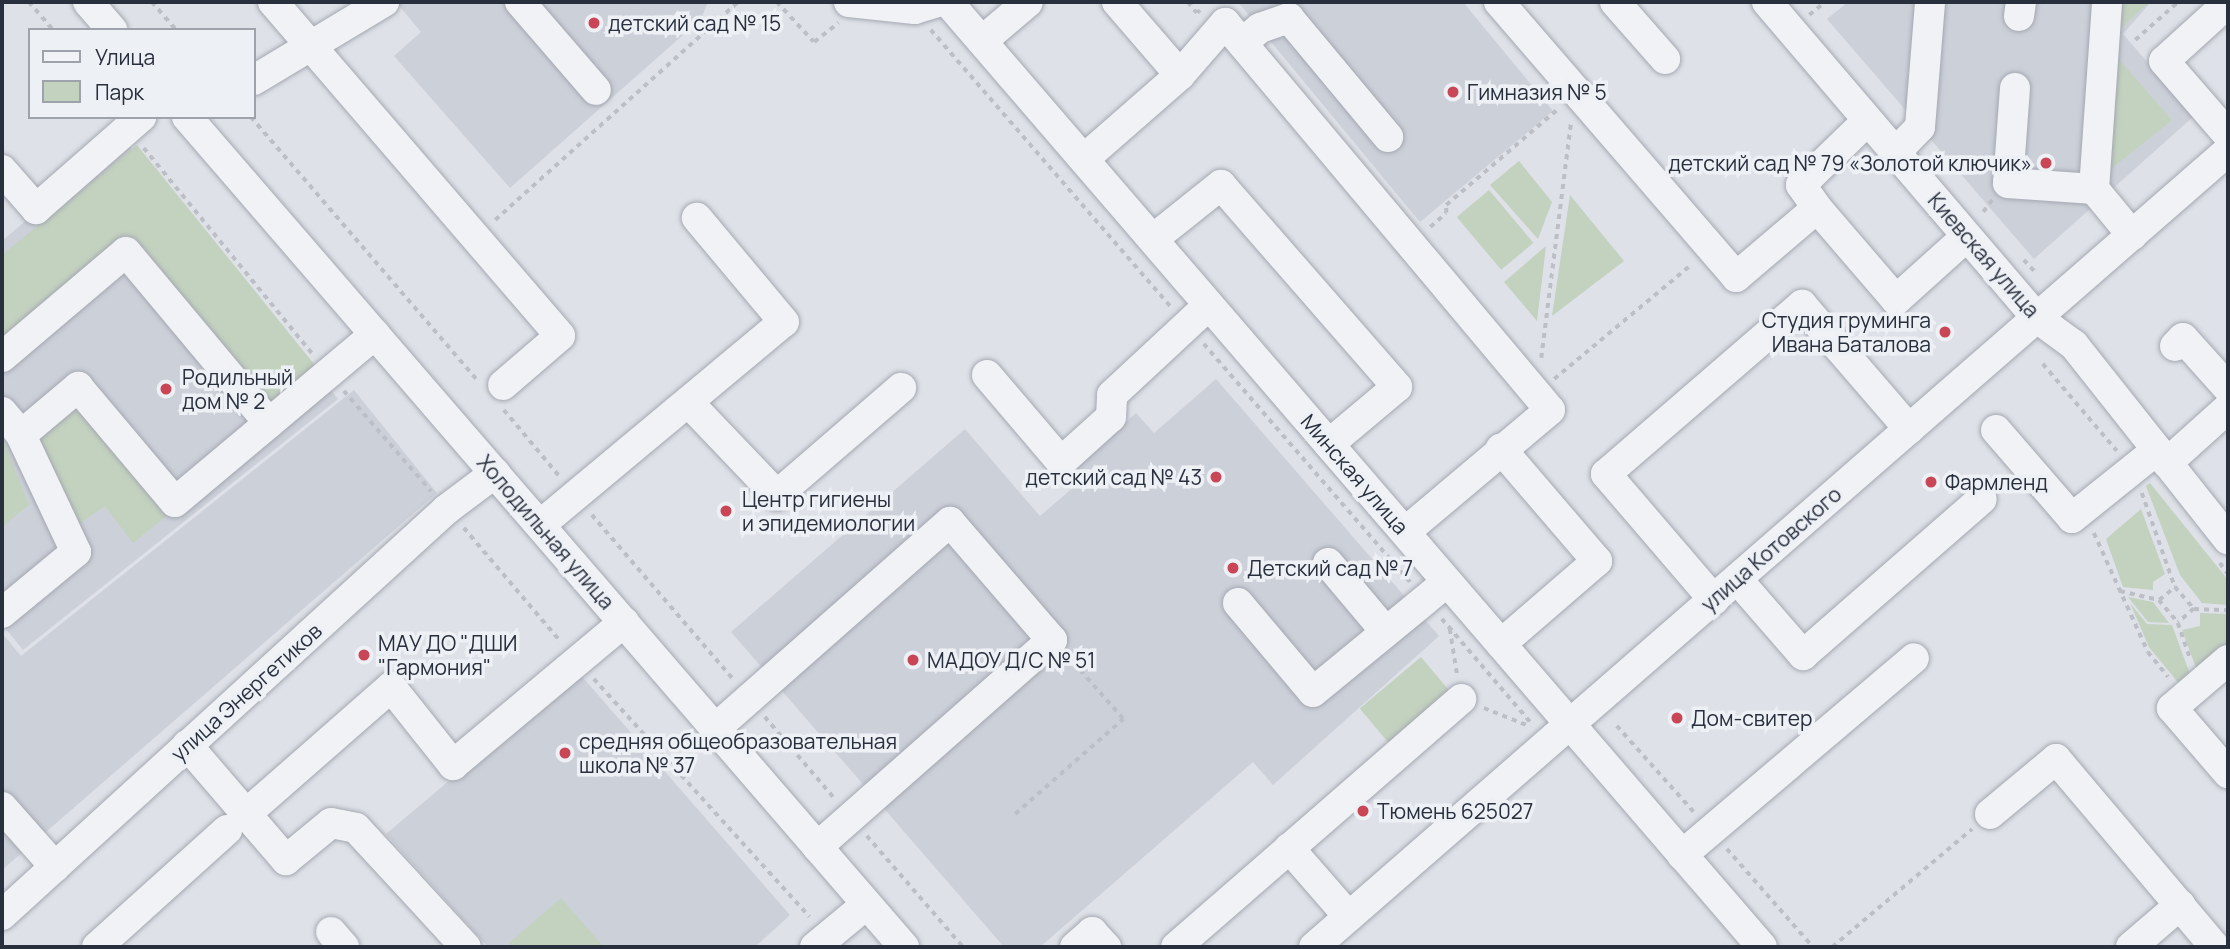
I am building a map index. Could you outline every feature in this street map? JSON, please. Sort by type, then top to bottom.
[{"type":"street","points":[[88,2],[110,28]]},
{"type":"street","points":[[274,2],[560,337],[497,394]]},
{"type":"street","points":[[256,79],[309,44],[384,2]]},
{"type":"street","points":[[520,2],[596,90]]},
{"type":"street","points":[[849,2],[915,9],[933,14]]},
{"type":"street","name":"Минская улица","points":[[948,2],[1405,532],[1436,590],[1501,644],[1762,947]]},
{"type":"street","points":[[982,41],[1028,2]]},
{"type":"street","points":[[1117,2],[1180,75]]},
{"type":"street","points":[[1499,2],[1561,100],[1711,248],[1736,278],[1816,208]]},
{"type":"street","points":[[1615,2],[1665,59]]},
{"type":"street","name":"Киевская улица","points":[[1767,2],[1895,153],[1978,229],[2037,318],[2074,345],[2228,539]]},
{"type":"street","points":[[1895,153],[1920,127],[1930,2]]},
{"type":"street","points":[[2107,2],[2094,189],[2132,235]]},
{"type":"street","points":[[2228,3],[2164,61],[2228,135]]},
{"type":"street","points":[[1242,43],[1260,28],[1289,18],[1388,136]]},
{"type":"street","points":[[1084,159],[1180,75],[1225,23],[1550,410],[1405,532]]},
{"type":"street","points":[[2015,88],[2008,183],[2094,189]]},
{"type":"street","name":"Холодильная улица","points":[[192,119],[904,947]]},
{"type":"street","points":[[2,170],[36,209],[136,121]]},
{"type":"street","points":[[1867,121],[1801,185],[1816,208],[1896,300],[1978,229]]},
{"type":"street","name":"улица Котовского","points":[[1318,946],[2228,151]]},
{"type":"street","points":[[1153,239],[1222,185],[1397,387],[1329,444]]},
{"type":"street","points":[[540,525],[784,322],[697,218]]},
{"type":"street","points":[[2,357],[126,252],[269,423]]},
{"type":"street","points":[[987,375],[1062,462],[1111,417],[1112,395],[1209,305]]},
{"type":"street","points":[[1713,600],[1606,474],[1802,305],[1909,429]]},
{"type":"street","points":[[21,435],[78,387],[175,502],[375,334]]},
{"type":"street","points":[[1996,430],[2072,518],[2162,457],[2228,393],[2183,338],[2175,346]]},
{"type":"street","points":[[688,402],[777,495],[901,388]]},
{"type":"street","points":[[2,412],[21,435],[76,552],[2,613]]},
{"type":"street","points":[[1501,449],[1597,561],[1501,644]]},
{"type":"street","name":"улица Энергетиков","points":[[2,915],[447,509],[495,473]]},
{"type":"street","points":[[1737,579],[1803,655],[1982,499]]},
{"type":"street","points":[[716,728],[950,522],[1052,639],[817,847]]},
{"type":"street","points":[[1328,563],[1385,631]]},
{"type":"street","points":[[1238,603],[1314,692],[1436,590]]},
{"type":"street","points":[[97,947],[391,687],[453,765],[624,622]]},
{"type":"street","points":[[1682,855],[1914,658]]},
{"type":"street","points":[[2217,669],[2172,708],[2228,773]]},
{"type":"street","points":[[1176,947],[1461,699]]},
{"type":"street","points":[[187,745],[237,822],[286,860],[331,823],[356,828],[466,947]]},
{"type":"street","points":[[1990,814],[2056,759],[2217,947],[2228,939]]},
{"type":"street","points":[[6,820],[55,867]]},
{"type":"street","points":[[1289,848],[1349,917]]},
{"type":"street","points":[[822,942],[867,904]]},
{"type":"street","points":[[2131,947],[2179,905]]},
{"type":"street","points":[[1075,947],[1092,932],[1106,947]]},
{"type":"path","points":[[29,2],[51,28]]},
{"type":"path","points":[[152,2],[174,28]]},
{"type":"path","points":[[477,237],[738,2]]},
{"type":"path","points":[[1188,2],[1197,13],[1204,7]]},
{"type":"path","points":[[2135,40],[2178,2]]},
{"type":"path","points":[[933,14],[1187,325],[1436,590],[1450,628],[1461,699],[1537,729],[1450,628]]},
{"type":"path","points":[[1423,233],[1446,213],[1446,205],[1561,100]]},
{"type":"path","points":[[1536,394],[1561,100]]},
{"type":"path","points":[[253,119],[497,394],[576,496],[963,947]]},
{"type":"path","points":[[136,121],[135,137],[328,372],[822,942]]},
{"type":"path","points":[[1978,229],[1982,211],[2008,183]]},
{"type":"path","points":[[1536,394],[1711,248]]},
{"type":"path","points":[[2016,251],[2037,274]]},
{"type":"path","points":[[2072,518],[2099,536],[2148,652],[2172,681]]},
{"type":"path","points":[[2159,600],[2175,587],[2193,609]]},
{"type":"path","points":[[2120,591],[2159,600],[2178,623],[2196,677],[2217,669]]},
{"type":"path","points":[[2178,623],[2193,609],[2228,610]]},
{"type":"path","points":[[1015,814],[1122,719],[1052,639]]},
{"type":"path","points":[[1832,947],[1990,814]]},
{"type":"shaded area","points":[[396,2],[708,2],[701,19],[510,188],[394,56],[421,32]]},
{"type":"shaded area","points":[[1238,2],[1463,2],[1553,111],[1420,222]]},
{"type":"shaded area","name":"детский сад № 79 «Золотой ключик»","points":[[1848,2],[2151,2],[2123,34],[2194,116],[2034,259],[1827,19]]},
{"type":"shaded area","name":"Родильный дом № 2","points":[[123,138],[338,399],[23,650],[2,624],[2,241]]},
{"type":"shaded area","points":[[1216,379],[1439,636],[1273,785],[1253,762],[1040,947],[1004,947],[731,632],[965,429],[1040,516],[1075,486],[1066,475],[1136,413],[1154,433]]},
{"type":"shaded area","points":[[354,390],[437,493],[2,870],[2,633],[21,656]]},
{"type":"shaded area","name":"средняя общеобразовательная школа № 37","points":[[578,672],[790,915],[755,947],[488,947],[386,834]]},
{"type":"green space","points":[[2121,2],[2149,2],[2119,30]]},
{"type":"green space","points":[[2115,55],[2172,120],[2106,173]]},
{"type":"green space","points":[[137,145],[318,369],[272,407],[134,237],[2,344],[2,255]]},
{"type":"green space","points":[[1519,161],[1552,202],[1538,239],[1490,185]]},
{"type":"green space","points":[[1489,190],[1533,243],[1501,270],[1457,217]]},
{"type":"green space","points":[[1570,195],[1624,261],[1552,316]]},
{"type":"green space","points":[[1546,246],[1537,321],[1504,282]]},
{"type":"green space","points":[[75,397],[169,514],[133,543],[105,506],[75,527],[34,430]]},
{"type":"green space","points":[[2,437],[29,505],[2,527]]},
{"type":"green space","points":[[2150,483],[2228,580],[2228,605],[2202,603],[2180,575],[2146,486]]},
{"type":"green space","points":[[2141,509],[2165,574],[2153,582],[2153,590],[2123,587],[2106,539]]},
{"type":"green space","points":[[2128,597],[2153,602],[2169,623],[2148,622]]},
{"type":"green space","points":[[2130,603],[2147,624],[2172,625],[2191,677],[2181,686],[2149,647]]},
{"type":"green space","points":[[2200,613],[2228,614],[2228,648],[2198,673],[2182,630],[2200,626]]},
{"type":"green space","points":[[1421,657],[1454,696],[1392,747],[1360,708]]},
{"type":"green space","points":[[561,898],[604,947],[512,947],[509,943]]},
{"type":"place","name":"детский сад № 15","points":[[594,23]]},
{"type":"place","name":"Гимназия № 5","points":[[1453,92]]},
{"type":"place","name":"детский сад № 79 «Золотой ключик»","points":[[2046,163]]},
{"type":"place","name":"Студия груминга Ивана Баталова","points":[[1945,332]]},
{"type":"place","name":"Родильный дом № 2","points":[[166,389]]},
{"type":"place","name":"детский сад № 43","points":[[1216,477]]},
{"type":"place","name":"Фармленд","points":[[1931,482]]},
{"type":"place","name":"Центр гигиены и эпидемиологии","points":[[726,511]]},
{"type":"place","name":"Детский сад № 7","points":[[1233,568]]},
{"type":"place","name":"МАУ ДО \"ДШИ \"Гармония\"","points":[[364,655]]},
{"type":"place","name":"МАДОУ Д/С № 51","points":[[913,660]]},
{"type":"place","name":"Дом-свитер","points":[[1677,718]]},
{"type":"place","name":"средняя общеобразовательная школа № 37","points":[[565,753]]},
{"type":"place","name":"Тюмень 625027","points":[[1363,811]]}]
